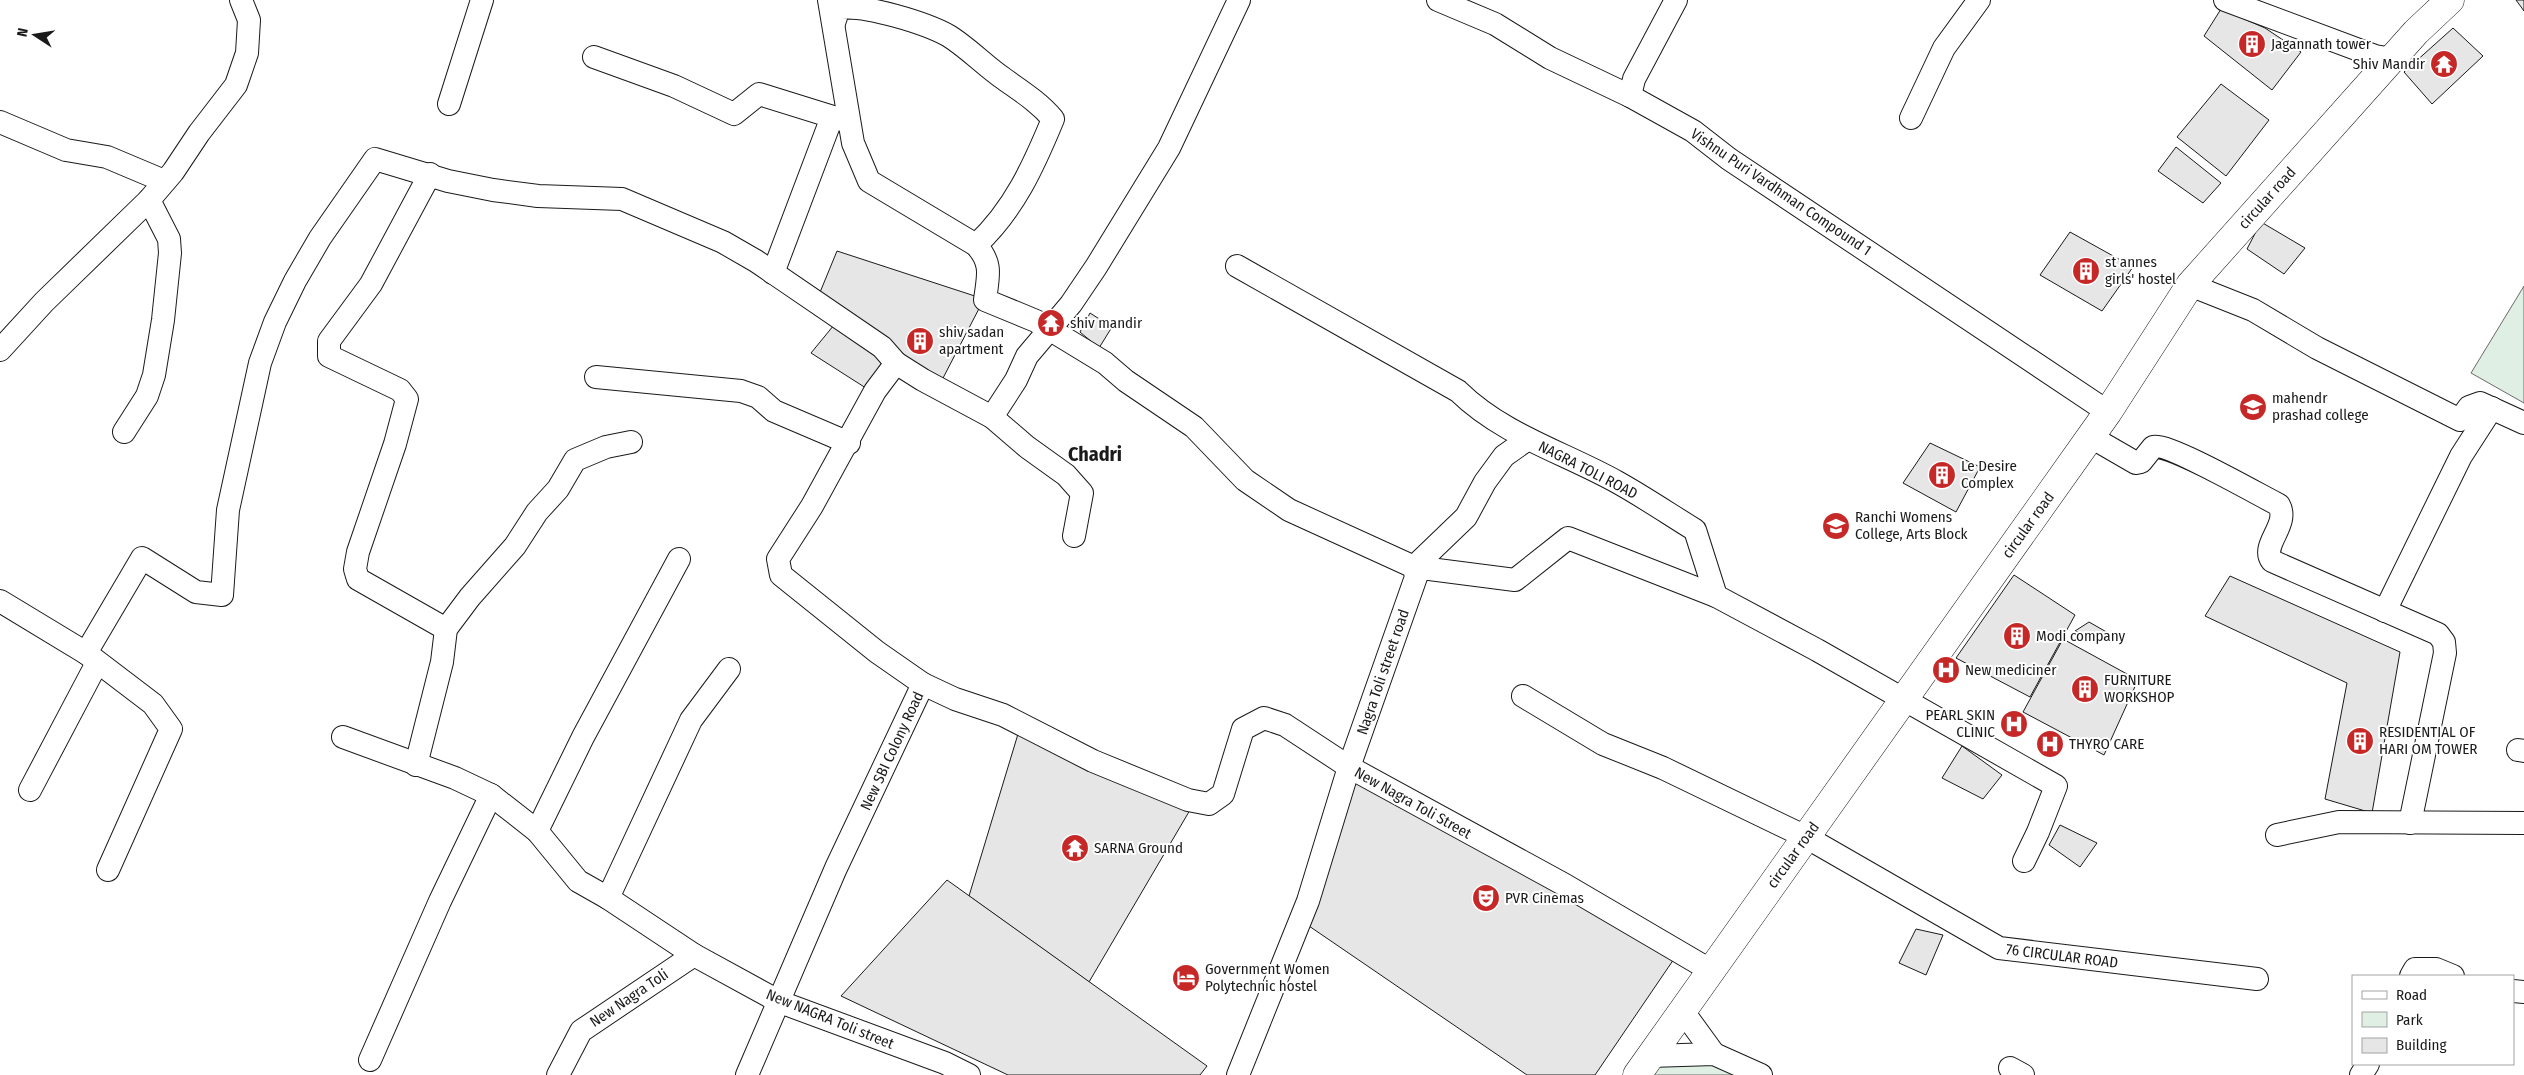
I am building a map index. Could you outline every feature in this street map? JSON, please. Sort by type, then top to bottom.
[{"type":"main road","name":"circular road","points":[[1644,1066],[1710,970],[2091,437],[2190,285],[2392,59],[2450,0]]},
{"type":"street","points":[[0,350],[44,302],[149,200],[236,85],[247,53],[249,20],[241,0]]},
{"type":"street","points":[[449,104],[482,0]]},
{"type":"street","points":[[829,0],[834,23],[841,120],[869,181],[976,245],[986,256],[989,273],[985,300],[1049,328],[1105,363],[1126,381],[1194,427],[1245,480],[1289,510],[1415,572],[1515,580],[1568,538],[1716,596],[1817,650],[2056,786],[2024,861]]},
{"type":"street","points":[[992,417],[1016,380],[1027,356],[1071,304],[1096,267],[1169,148],[1239,0]]},
{"type":"street","name":"Vishnu Puri Vardhman Compound 1","points":[[1438,0],[1495,24],[1550,58],[1630,96],[1694,131],[1729,159],[2108,412]]},
{"type":"street","points":[[1630,96],[1634,79],[1676,0]]},
{"type":"street","points":[[1911,118],[1944,48],[1979,0]]},
{"type":"street","points":[[2225,0],[2375,56],[2392,59]]},
{"type":"street","points":[[834,23],[839,8],[848,6],[893,16],[947,36],[971,51],[1010,84],[1040,103],[1053,119],[1023,186],[1007,207],[996,227],[976,245]]},
{"type":"street","points":[[594,57],[674,86],[734,114],[759,94],[841,120]]},
{"type":"street","points":[[773,273],[841,120]]},
{"type":"street","points":[[0,122],[66,150],[108,157],[164,181]]},
{"type":"street","points":[[30,790],[92,658],[142,558],[196,592],[222,595],[228,510],[260,363],[275,322],[320,238],[375,159],[493,190],[529,195],[622,199],[724,242],[882,347],[896,363],[923,380],[992,417],[1026,447],[1066,475],[1082,493],[1074,536]]},
{"type":"street","points":[[430,174],[389,252],[370,284],[328,341],[327,350],[329,356],[400,390],[407,399],[395,444],[358,552],[355,569],[358,579],[446,628]]},
{"type":"street","points":[[124,432],[149,389],[154,375],[163,320],[170,253],[169,239],[149,200]]},
{"type":"street","name":"NAGRA TOLI ROAD","points":[[1237,266],[1458,391],[1477,410],[1528,439],[1616,481],[1695,530],[1716,596]]},
{"type":"street","points":[[2190,285],[2252,310],[2317,348],[2460,420],[2469,407],[2480,403],[2524,424]]},
{"type":"street","points":[[896,363],[875,391],[848,443],[778,560],[781,575],[877,652],[923,684]]},
{"type":"street","points":[[596,377],[741,391],[758,398],[774,411],[848,443]]},
{"type":"street","points":[[2385,611],[2461,456],[2492,408]]},
{"type":"street","points":[[2091,437],[2136,463],[2141,462],[2153,447],[2161,447],[2192,459],[2279,505],[2282,517],[2270,548],[2269,554],[2272,561],[2438,634],[2444,642],[2445,653],[2410,822]]},
{"type":"street","points":[[1415,572],[1466,517],[1486,482],[1504,456],[1528,439]]},
{"type":"street","points":[[416,765],[442,662],[446,628],[470,597],[515,546],[537,512],[558,489],[575,460],[606,447],[632,442]]},
{"type":"street","points":[[537,831],[604,695],[679,558]]},
{"type":"street","name":"Nagra Toli street road","points":[[1349,767],[1415,572]]},
{"type":"street","points":[[0,601],[92,658],[153,704],[171,730],[108,870]]},
{"type":"street","points":[[608,898],[691,720],[729,669]]},
{"type":"street","name":"New SBI Colony Road","points":[[747,1075],[836,868],[923,684],[955,699],[1003,715],[1093,760],[1188,800],[1209,804],[1223,794],[1243,729],[1264,718],[1285,725],[1349,767]]},
{"type":"street","name":"76 CIRCULAR ROAD","points":[[1523,696],[1603,744],[1663,768],[1806,837],[1999,948],[2257,979]]},
{"type":"street","name":"New NAGRA Toli street","points":[[343,737],[455,778],[491,795],[537,831],[578,881],[608,898],[694,955],[780,1002],[946,1063],[969,1075]]},
{"type":"street","name":"New Nagra Toli Street","points":[[1238,1075],[1308,901],[1349,767],[1565,885],[1710,970]]},
{"type":"street","points":[[370,1060],[440,900],[491,795]]},
{"type":"street","points":[[2277,835],[2339,822],[2524,823]]},
{"type":"street","name":"New Nagra Toli","points":[[558,1075],[582,1031],[694,955]]},
{"type":"street","points":[[2411,975],[2415,969],[2436,969],[2451,975]]},
{"type":"street","points":[[1682,1010],[1714,1054],[1762,1075]]},
{"type":"street","points":[[1644,1066],[1714,1054]]},
{"type":"green space","points":[[2524,286],[2524,403],[2471,373]]},
{"type":"green space","points":[[1651,1061],[1705,1061],[1737,1075],[1642,1075]]},
{"type":"building","points":[[2516,0],[2524,0],[2524,11]]},
{"type":"building","name":"Jagannath tower","points":[[2221,9],[2265,28],[2301,52],[2272,90],[2204,36]]},
{"type":"building","name":"Shiv Mandir","points":[[2453,28],[2483,56],[2432,104],[2404,72]]},
{"type":"building","points":[[2221,84],[2269,120],[2226,176],[2177,137]]},
{"type":"building","points":[[2176,147],[2221,183],[2203,203],[2158,171]]},
{"type":"building","points":[[2261,222],[2305,248],[2284,274],[2247,249]]},
{"type":"building","name":"st annes girls' hostel","points":[[2070,232],[2133,267],[2102,311],[2040,275]]},
{"type":"building","name":"shiv sadan apartment","points":[[837,251],[984,299],[942,380],[816,302]]},
{"type":"building","points":[[1090,313],[1112,327],[1099,348],[1080,332]]},
{"type":"building","points":[[834,325],[886,355],[869,390],[811,353]]},
{"type":"building","name":"Le Desire Complex","points":[[1930,443],[1980,467],[1956,512],[1903,483]]},
{"type":"building","name":"Modi company","points":[[2014,575],[2075,615],[2030,697],[1956,658]]},
{"type":"building","name":"RESIDENTIAL OF HARI OM TOWER","points":[[2230,576],[2400,652],[2372,813],[2325,799],[2347,683],[2205,616]]},
{"type":"building","points":[[2089,622],[2124,642],[2099,641],[2075,631]]},
{"type":"building","name":"FURNITURE WORKSHOP","points":[[2063,639],[2138,680],[2104,755],[2023,712]]},
{"type":"building","name":"SARNA Ground","points":[[1018,734],[1190,810],[1089,982],[969,896]]},
{"type":"building","points":[[1962,746],[2002,775],[1983,799],[1942,778]]},
{"type":"building","points":[[1356,780],[1676,956],[1595,1075],[1527,1075],[1309,926]]},
{"type":"building","points":[[2060,825],[2097,843],[2080,867],[2049,845]]},
{"type":"building","points":[[947,880],[1207,1066],[1200,1075],[1008,1075],[841,996]]},
{"type":"building","points":[[1916,929],[1943,935],[1926,975],[1899,963]]},
{"type":"place","name":"Jagannath tower","points":[[2252,44]]},
{"type":"place","name":"Shiv Mandir","points":[[2444,64]]},
{"type":"place","name":"st annes girls' hostel","points":[[2086,271]]},
{"type":"place","name":"shiv mandir","points":[[1051,323]]},
{"type":"place","name":"shiv sadan apartment","points":[[920,341]]},
{"type":"place","name":"mahendr prashad college","points":[[2253,407]]},
{"type":"place","name":"Le Desire Complex","points":[[1942,475]]},
{"type":"place","name":"Ranchi Womens College, Arts Block","points":[[1836,526]]},
{"type":"place","name":"Modi company","points":[[2017,636]]},
{"type":"place","name":"New mediciner","points":[[1946,670]]},
{"type":"place","name":"FURNITURE WORKSHOP","points":[[2085,689]]},
{"type":"place","name":"PEARL SKIN CLINIC","points":[[2014,724]]},
{"type":"place","name":"RESIDENTIAL OF HARI OM TOWER","points":[[2360,741]]},
{"type":"place","name":"THYRO CARE","points":[[2050,744]]},
{"type":"place","name":"SARNA Ground","points":[[1075,848]]},
{"type":"place","name":"PVR Cinemas","points":[[1486,898]]},
{"type":"place","name":"Government Women Polytechnic hostel","points":[[1186,978]]},
{"type":"district","name":"Chadri","points":[[1095,454]]}]
